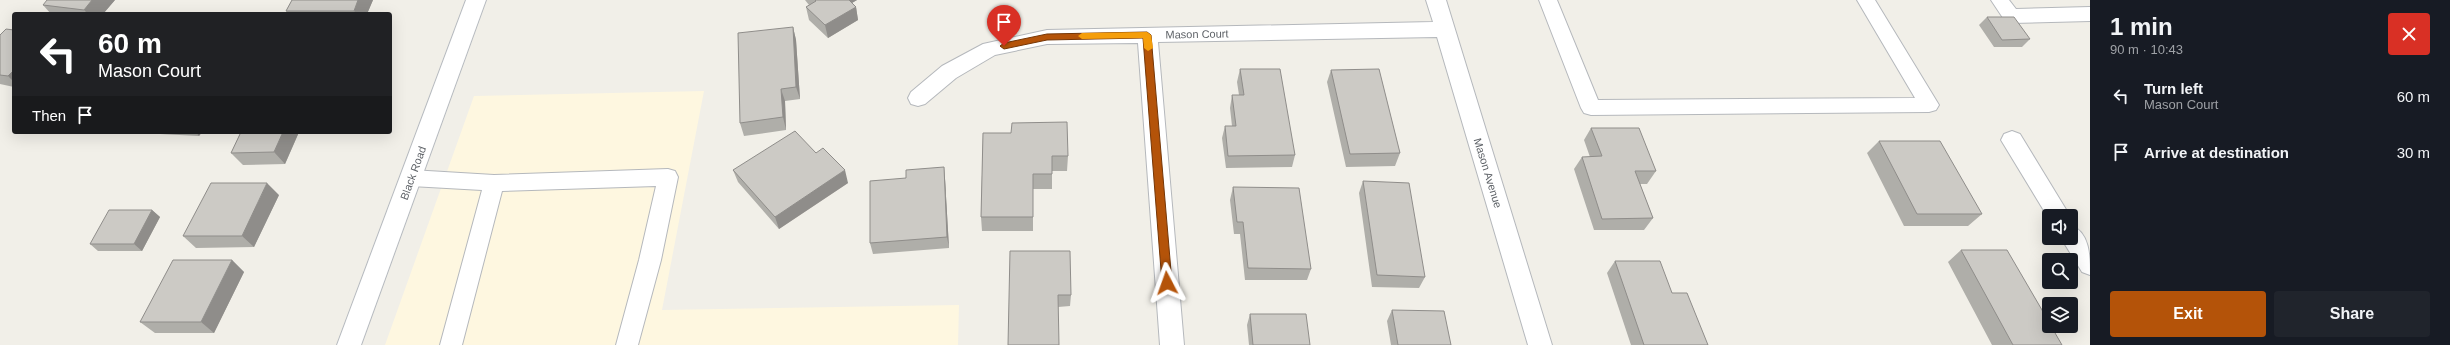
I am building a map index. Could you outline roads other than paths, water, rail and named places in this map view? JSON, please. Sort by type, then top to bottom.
[{"type":"street","name":"Black Road","points":[[349,345],[476,0]]},
{"type":"street","name":"Mason Avenue","points":[[1436,0],[1540,345]]},
{"type":"street","name":"Mason Court","points":[[918,98],[950,72],[990,49],[1047,37],[1445,29]]},
{"type":"street","points":[[1147,35],[1172,345]]},
{"type":"street","points":[[2012,140],[2055,209]]},
{"type":"street","points":[[2078,245],[2090,265]]},
{"type":"lane","points":[[1548,0],[1591,108],[1929,105],[1866,0]]},
{"type":"lane","points":[[2000,0],[2011,16],[2090,14]]},
{"type":"lane","points":[[411,178],[494,183],[668,177],[650,260],[627,345]]},
{"type":"lane","points":[[451,345],[494,183]]}]
